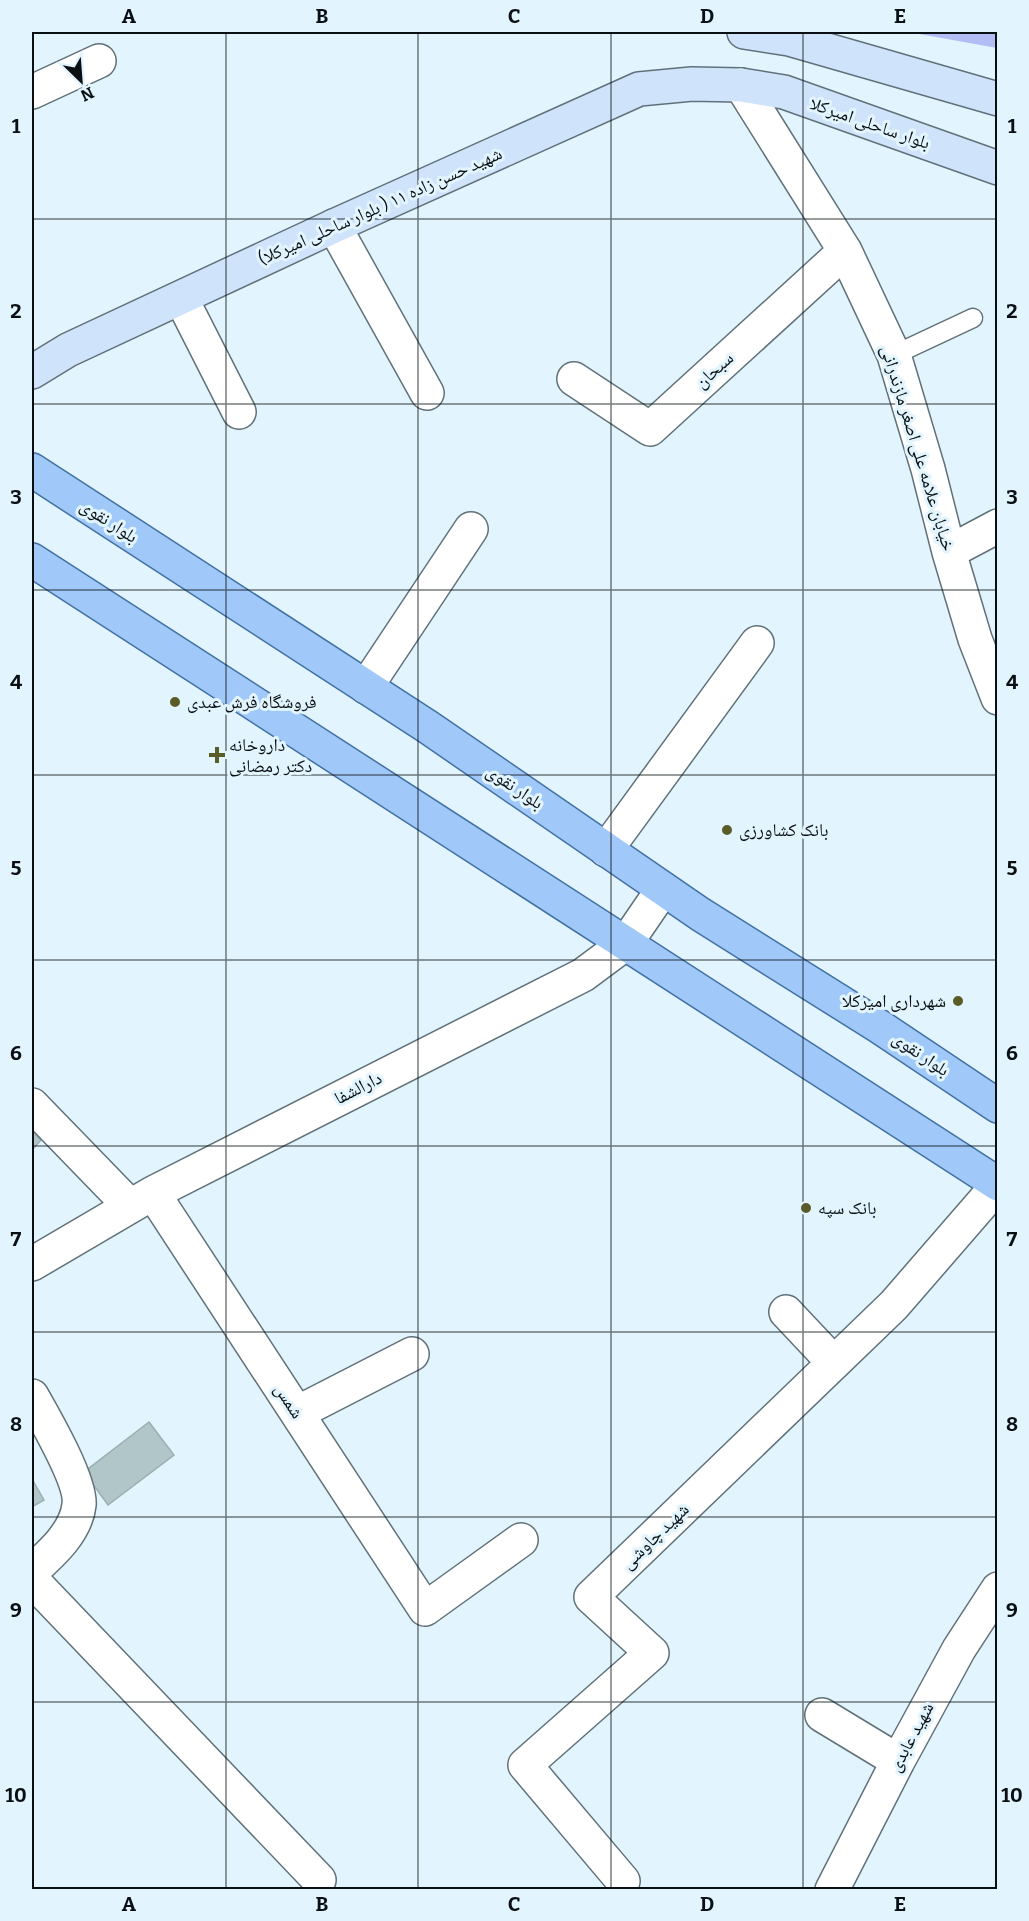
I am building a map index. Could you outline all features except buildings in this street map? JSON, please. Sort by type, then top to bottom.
[{"type":"main road","points":[[744,32],[789,39],[998,99]]},
{"type":"main road","name":"شهید حسن زاده ۱۱ ( بلوار ساحلی امیرکلا)","points":[[32,372],[68,350],[334,226],[639,89],[692,84],[741,85]]},
{"type":"main road","name":"بلوار ساحلی امیرکلا","points":[[741,85],[784,92],[998,168]]},
{"type":"main road","name":"بلوار نقوی","points":[[34,479],[366,687],[700,914],[880,1027],[998,1106]]},
{"type":"main road","points":[[32,561],[998,1184]]},
{"type":"street","points":[[32,92],[99,61]]},
{"type":"street","name":"خیابان علامه علی اصغر مازندرانی","points":[[741,85],[845,250],[894,356],[975,639],[998,698]]},
{"type":"street","points":[[334,226],[427,393]]},
{"type":"street","name":"سبحان","points":[[574,379],[650,429],[845,250]]},
{"type":"street","points":[[181,298],[239,412]]},
{"type":"street","points":[[949,552],[998,525]]},
{"type":"street","points":[[366,687],[471,530]]},
{"type":"street","points":[[606,850],[757,643]]},
{"type":"street","name":"دارالشفا","points":[[32,1264],[141,1199],[583,975],[626,943],[663,889]]},
{"type":"street","name":"شمس","points":[[32,1105],[141,1199],[297,1413],[425,1609],[521,1540]]},
{"type":"street","name":"شهید چاوشی","points":[[623,1881],[525,1765],[651,1653],[591,1598],[894,1305],[998,1184]]},
{"type":"street","points":[[786,1312],[834,1363]]},
{"type":"street","points":[[297,1413],[412,1354]]},
{"type":"street","points":[[32,1396],[71,1471],[80,1503],[74,1523],[51,1553],[32,1571]]},
{"type":"street","points":[[32,1580],[319,1880]]},
{"type":"street","name":"شهید عابدی","points":[[832,1890],[959,1649],[998,1589]]},
{"type":"street","points":[[822,1715],[898,1761]]},
{"type":"lane","points":[[894,356],[973,318]]},
{"type":"water","points":[[908,32],[997,32],[997,48]]},
{"type":"place","name":"فروشگاه فرش عبدی","points":[[175,702]]},
{"type":"place","name":"داروخانه دکتر رمضانی","points":[[217,755]]},
{"type":"place","name":"بانک کشاورزی","points":[[727,830]]},
{"type":"place","name":"شهرداری امیرکلا","points":[[958,1001]]},
{"type":"place","name":"بانک سپه","points":[[806,1208]]}]
